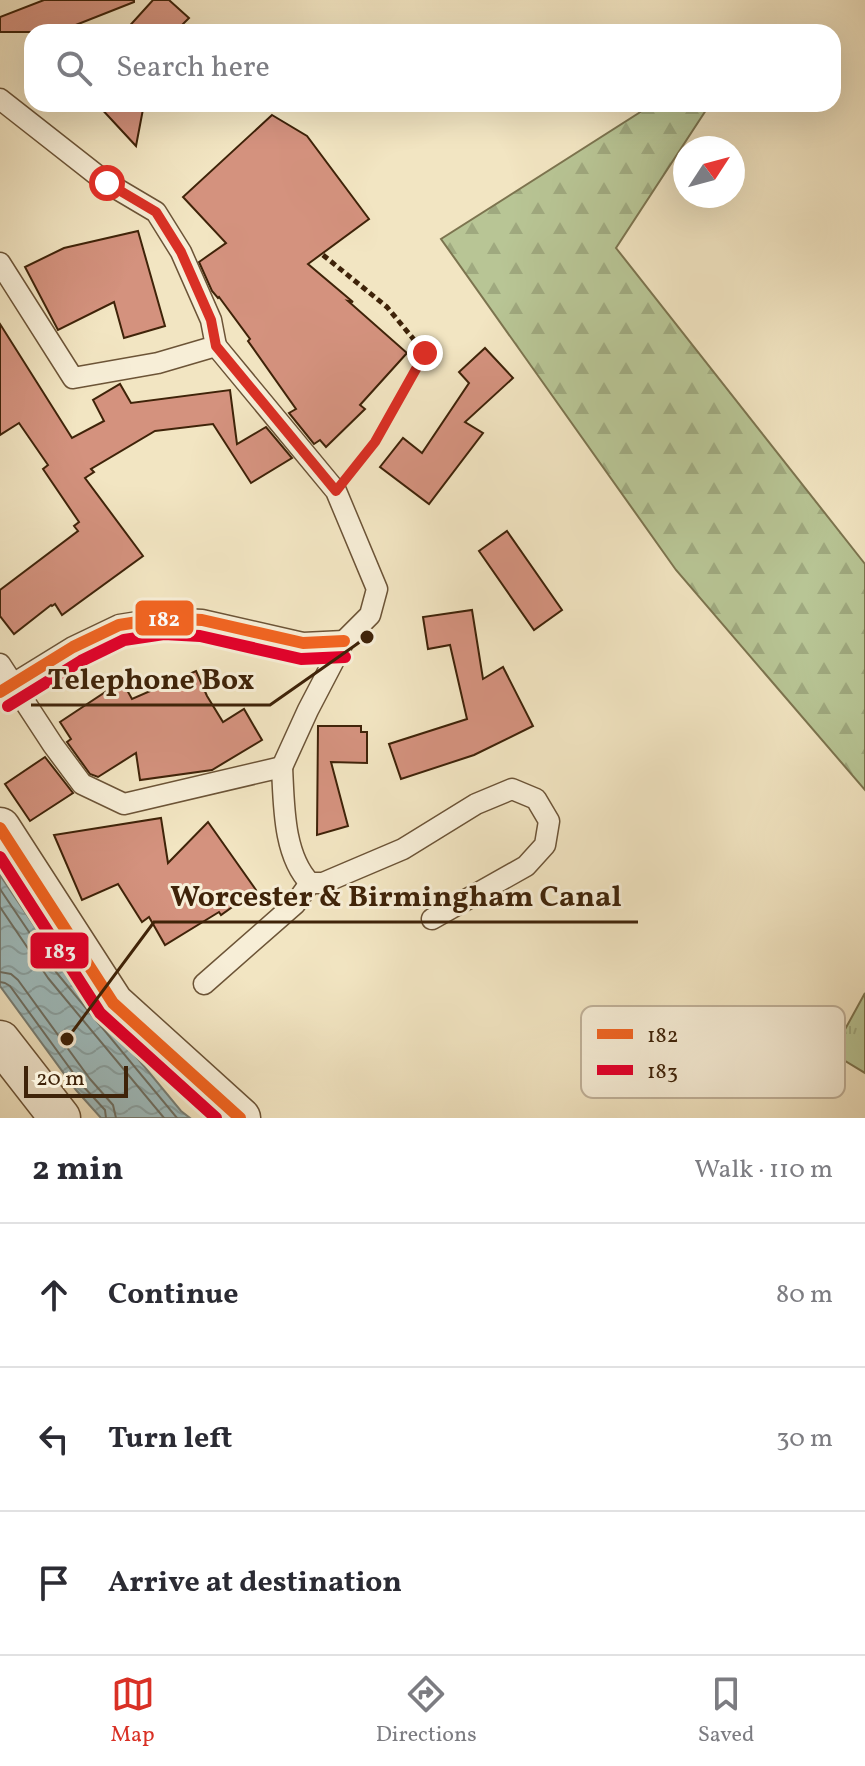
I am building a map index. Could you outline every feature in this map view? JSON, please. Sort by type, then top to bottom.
[{"type":"street","points":[[0,828],[113,1003],[240,1118]]},
{"type":"street","points":[[0,1041],[60,1118]]},
{"type":"lane","points":[[0,99],[107,183],[156,212],[181,252],[211,320],[216,346],[336,491],[377,589],[370,615],[344,641],[282,767],[285,826],[300,873],[310,883],[323,883],[403,849],[476,804],[512,789],[536,799],[549,821],[545,845],[526,866],[432,919]]},
{"type":"lane","points":[[0,263],[73,378],[158,363],[216,346]]},
{"type":"lane","points":[[6,688],[73,647],[119,625],[163,618],[202,620],[303,643],[344,641]]},
{"type":"lane","points":[[0,664],[6,688],[82,784],[124,804],[282,767]]},
{"type":"lane","points":[[204,984],[295,904],[310,883]]},
{"type":"path","points":[[323,255],[387,307],[425,353],[375,442],[336,491]]},
{"type":"green space","points":[[640,112],[705,112],[689,136],[673,136],[673,161],[616,248],[865,564],[865,790],[676,570],[441,239]]},
{"type":"green space","points":[[865,993],[865,1073],[845,1061],[845,1029]]},
{"type":"water","points":[[0,875],[62,967],[190,1118],[101,1118],[76,1090],[0,986]]},
{"type":"building","points":[[44,0],[134,0],[78,24],[24,24],[24,32],[0,32],[0,17]]},
{"type":"building","points":[[153,0],[169,0],[189,18],[183,24],[131,24]]},
{"type":"building","points":[[104,112],[142,112],[136,146]]},
{"type":"building","points":[[272,115],[307,136],[369,219],[308,264],[407,353],[360,405],[365,409],[326,447],[320,440],[314,444],[289,413],[296,409],[248,341],[250,339],[212,291],[199,262],[226,243],[183,197]]},
{"type":"building","points":[[138,231],[165,326],[124,338],[114,302],[58,330],[25,267],[64,248]]},
{"type":"building","points":[[0,324],[72,438],[104,421],[93,400],[120,384],[131,403],[230,390],[237,444],[266,427],[292,458],[251,483],[213,424],[155,431],[91,469],[94,472],[85,478],[143,556],[62,615],[55,604],[51,605],[14,634],[0,616],[0,590],[78,531],[74,526],[79,522],[43,469],[48,465],[19,423],[0,435]]},
{"type":"building","points":[[485,348],[513,378],[465,422],[483,433],[429,504],[380,467],[403,438],[422,453],[469,383],[459,372]]},
{"type":"building","points":[[507,531],[562,610],[534,630],[479,551]]},
{"type":"building","points":[[472,610],[483,679],[503,667],[533,726],[474,755],[401,779],[389,744],[467,719],[450,645],[428,649],[423,617]]},
{"type":"building","points":[[196,671],[223,722],[244,709],[262,740],[212,770],[140,780],[136,753],[98,777],[90,774],[67,742],[71,739],[60,722],[122,681],[132,699]]},
{"type":"building","points":[[318,726],[361,726],[361,732],[367,732],[367,763],[331,762],[348,826],[317,835]]},
{"type":"building","points":[[45,757],[73,793],[30,821],[5,784]]},
{"type":"building","points":[[161,818],[168,863],[208,822],[256,890],[221,915],[219,912],[165,945],[149,917],[142,922],[118,884],[82,900],[54,835]]},
{"type":"transit line","name":"182","points":[[0,692],[73,647],[119,625],[163,618],[202,620],[303,643],[344,641]]},
{"type":"transit line","name":"183","points":[[8,706],[81,661],[124,640],[164,634],[200,636],[301,659],[345,657]]},
{"type":"transit line","name":"182","points":[[0,828],[113,1003],[240,1118]]},
{"type":"transit line","name":"183","points":[[0,857],[100,1013],[216,1118]]},
{"type":"place","name":"Telephone Box","points":[[367,637]]},
{"type":"place","name":"Worcester & Birmingham Canal","points":[[67,1039]]},
{"type":"route","points":[[107,183],[156,212],[181,252],[211,320],[216,346],[336,491],[375,442],[425,353]]}]
